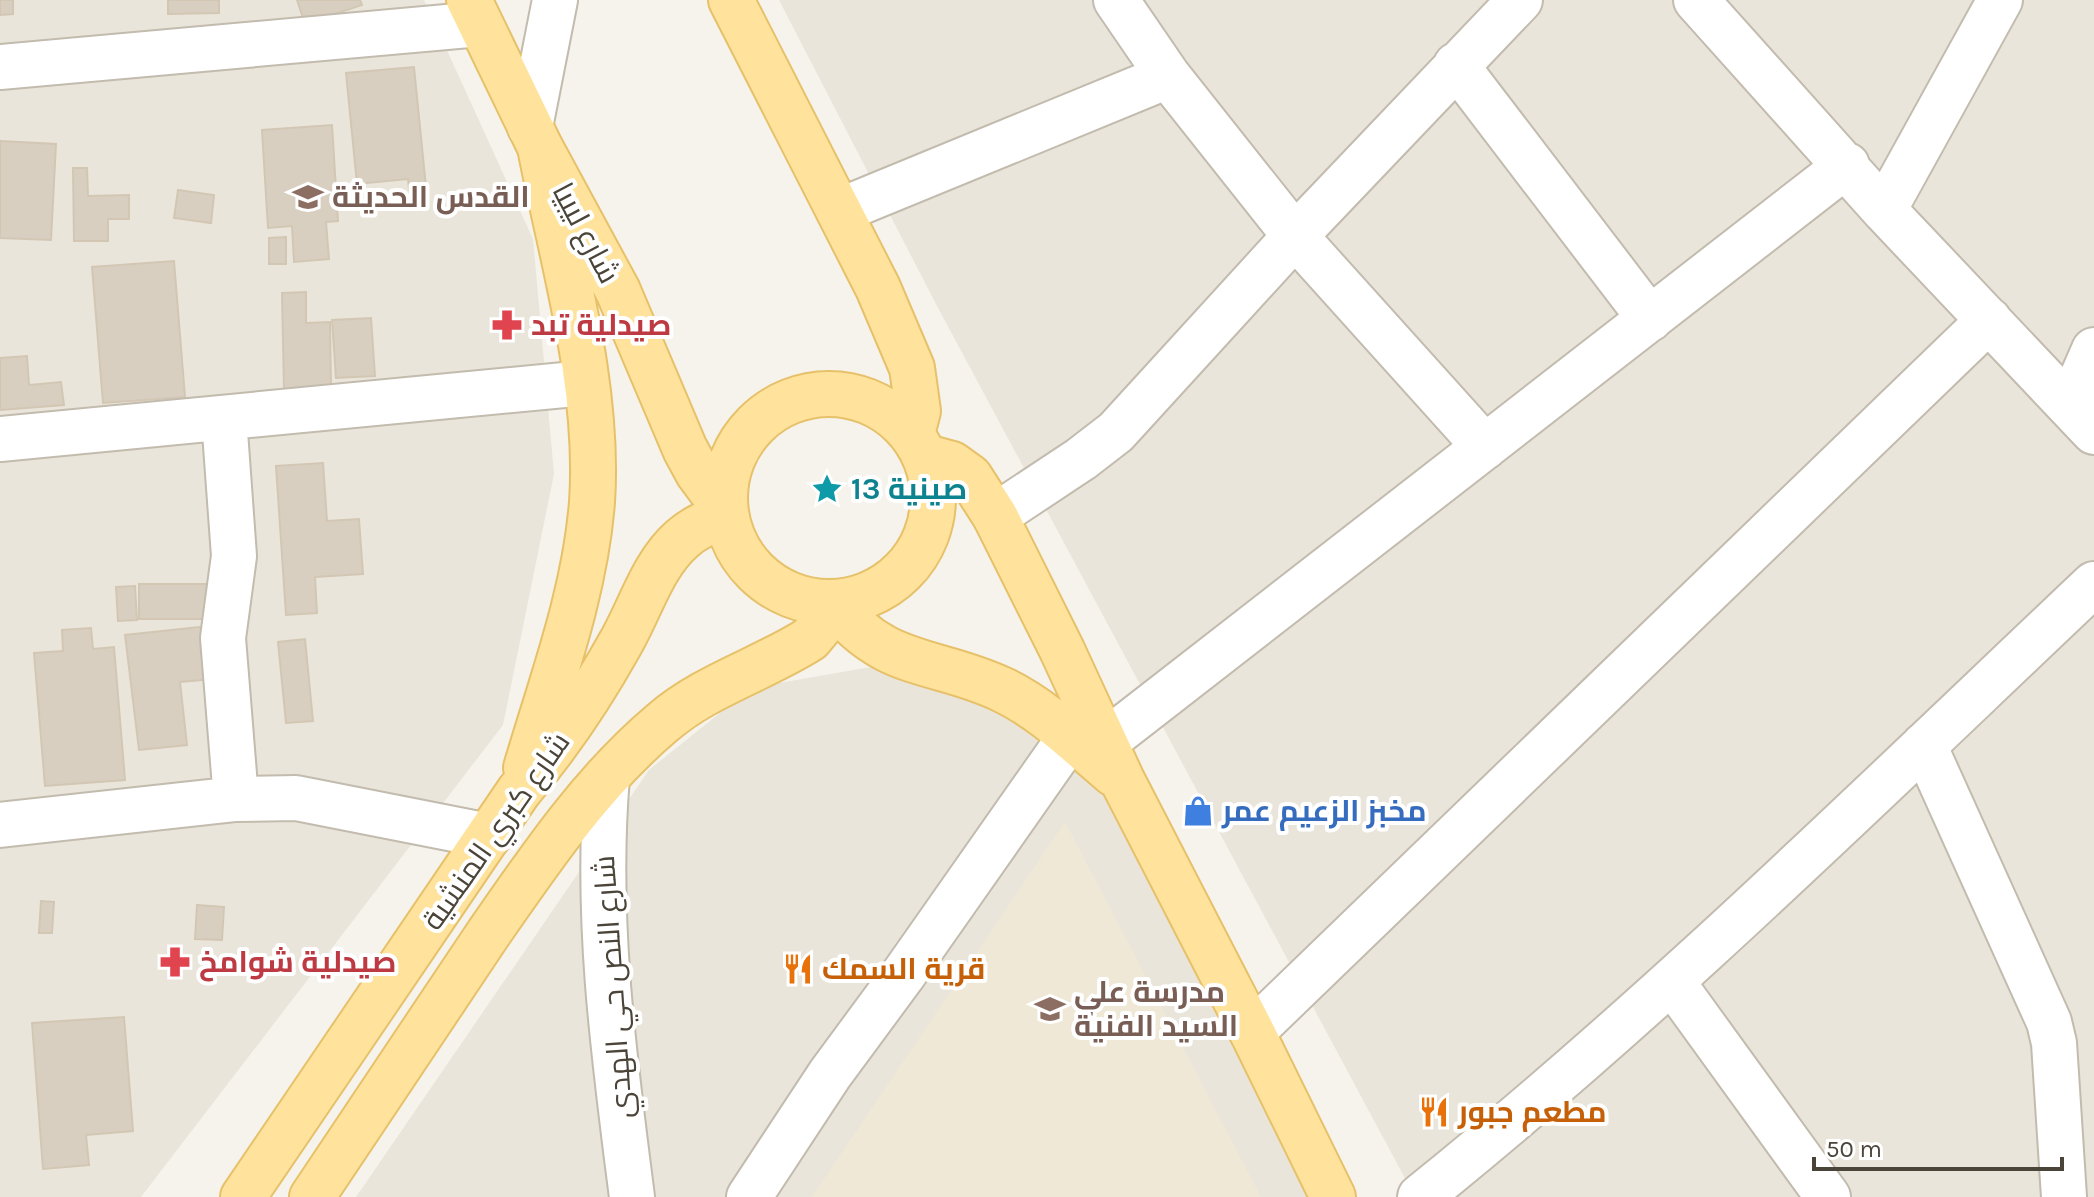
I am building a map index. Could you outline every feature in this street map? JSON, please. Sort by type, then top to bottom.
[{"type":"main road","points":[[731,0],[878,288],[912,368],[919,446],[935,490],[932,523],[919,553],[898,579],[869,595],[833,604],[797,598],[771,586],[750,566],[734,543],[725,512],[726,478],[736,450],[753,426],[777,407],[805,397],[835,394],[864,399],[891,413],[919,446],[970,477],[995,516],[1099,753],[1252,1032],[1333,1197]]},
{"type":"main road","name":"شارع ليبيا","points":[[474,12],[535,137],[618,291],[685,449],[725,512]]},
{"type":"main road","points":[[519,791],[580,585],[587,548],[593,467],[576,326],[535,137]]},
{"type":"main road","name":"شارع كبري المنشية","points":[[243,1197],[519,791],[551,754],[598,681],[670,553],[681,539],[725,512]]},
{"type":"main road","points":[[833,604],[863,636],[881,647],[928,666],[999,688],[1099,753]]},
{"type":"main road","name":"شارع كبري المنشية","points":[[312,1197],[521,886],[607,777],[684,706],[716,685],[810,639],[833,604]]},
{"type":"street","points":[[535,137],[555,0]]},
{"type":"street","points":[[1116,0],[1168,76],[1295,236],[1485,447]]},
{"type":"street","points":[[995,516],[1116,432],[1295,236],[1520,0]]},
{"type":"street","points":[[1696,0],[1847,165],[1884,210],[2082,418]]},
{"type":"street","points":[[1884,210],[2000,0]]},
{"type":"street","points":[[0,67],[474,12]]},
{"type":"street","points":[[1456,65],[1650,319]]},
{"type":"street","points":[[839,211],[1168,76]]},
{"type":"street","points":[[749,1197],[830,1074],[903,975],[1099,753],[1847,165]]},
{"type":"street","points":[[1252,1032],[1989,320]]},
{"type":"street","points":[[2082,418],[2094,350]]},
{"type":"street","points":[[0,439],[585,383]]},
{"type":"street","points":[[224,418],[234,556],[223,638],[236,799]]},
{"type":"street","points":[[1420,1197],[1523,1114],[1673,983],[2094,584]]},
{"type":"street","points":[[1924,745],[2049,1022],[2054,1043],[2064,1197]]},
{"type":"street","name":"شارع النص حي الهدي","points":[[607,777],[601,840],[604,945],[632,1197]]},
{"type":"street","points":[[0,825],[236,799],[296,798],[489,836]]},
{"type":"street","points":[[1673,983],[1828,1197]]},
{"type":"shaded area","points":[[0,0],[424,0],[533,239],[554,474],[503,725],[141,1197],[0,1197]]},
{"type":"shaded area","points":[[779,0],[2094,0],[2094,1197],[1415,1197],[937,306]]},
{"type":"shaded area","points":[[871,667],[1015,702],[1101,785],[1179,928],[1311,1197],[356,1197],[649,770],[751,688]]},
{"type":"shaded area","name":"مدرسة علي السيد الفنية","points":[[1065,822],[1261,1197],[812,1197]]},
{"type":"building","points":[[0,0],[13,0],[13,14],[0,15]]},
{"type":"building","points":[[168,0],[219,0],[219,13],[168,14]]},
{"type":"building","points":[[297,0],[360,0],[362,5],[305,24]]},
{"type":"building","points":[[414,67],[427,197],[410,199],[408,179],[357,184],[346,73]]},
{"type":"building","points":[[332,125],[338,221],[326,222],[329,259],[294,262],[292,226],[268,228],[262,130]]},
{"type":"building","points":[[0,141],[56,144],[51,240],[0,238]]},
{"type":"building","points":[[73,168],[87,168],[88,196],[129,195],[129,219],[108,219],[108,241],[74,241]]},
{"type":"building","points":[[178,190],[214,195],[211,223],[174,218]]},
{"type":"building","points":[[286,237],[286,264],[269,264],[269,238]]},
{"type":"building","points":[[174,261],[185,397],[103,403],[92,267]]},
{"type":"building","points":[[306,292],[306,323],[330,322],[331,388],[284,389],[282,293]]},
{"type":"building","points":[[371,318],[375,376],[336,378],[332,320]]},
{"type":"building","points":[[27,356],[29,385],[61,382],[64,405],[0,410],[0,358]]},
{"type":"building","points":[[323,463],[327,521],[359,519],[363,574],[315,577],[317,613],[286,615],[276,466]]},
{"type":"building","points":[[139,584],[211,584],[212,619],[139,619]]},
{"type":"building","points":[[135,586],[137,620],[118,621],[116,587]]},
{"type":"building","points":[[218,625],[224,678],[180,682],[187,745],[139,750],[125,635]]},
{"type":"building","points":[[91,628],[93,649],[114,647],[125,780],[45,786],[34,653],[63,651],[62,630]]},
{"type":"building","points":[[305,639],[313,721],[286,723],[278,642]]},
{"type":"building","points":[[41,901],[54,902],[52,933],[39,933]]},
{"type":"building","points":[[197,905],[224,907],[222,940],[195,939]]},
{"type":"building","points":[[124,1017],[133,1131],[86,1135],[89,1165],[43,1169],[32,1023]]},
{"type":"place","name":"القدس الحديثة","points":[[308,197]]},
{"type":"place","name":"صيدلية تبد","points":[[507,325]]},
{"type":"place","name":"صينية 13","points":[[827,489]]},
{"type":"place","name":"مخبز الزعيم عمر","points":[[1198,811]]},
{"type":"place","name":"صيدلية شوامخ","points":[[175,962]]},
{"type":"place","name":"قرية السمك","points":[[798,969]]},
{"type":"place","name":"مدرسة علي السيد الفنية","points":[[1050,1009]]},
{"type":"place","name":"مطعم جبور","points":[[1434,1112]]}]
